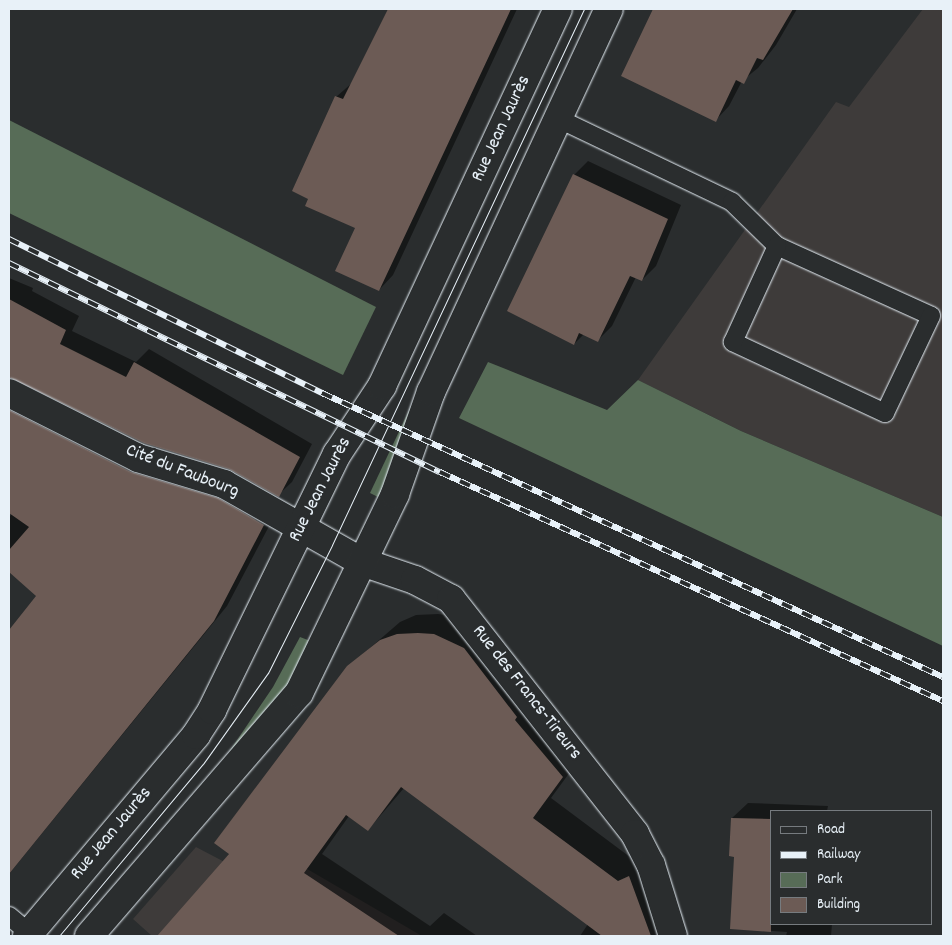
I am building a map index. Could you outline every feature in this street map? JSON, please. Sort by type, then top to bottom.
[{"type":"main road","name":"Rue Jean Jaurès","points":[[22,929],[196,735],[221,695],[300,527],[340,448],[382,386],[558,9]]},
{"type":"main road","points":[[89,936],[217,784],[292,704],[395,494],[431,392],[609,9]]},
{"type":"main road","name":"Cité du Faubourg","points":[[9,393],[138,458],[224,484],[300,527]]},
{"type":"main road","name":"Rue des Francs-Tireurs","points":[[300,527],[362,562],[432,588],[451,599],[463,612],[635,834],[651,864],[673,936]]},
{"type":"lane","points":[[557,118],[732,202],[777,246],[931,316],[885,413],[733,342],[777,246]]},
{"type":"shaded area","points":[[923,9],[943,9],[943,517],[741,431],[638,380],[836,102],[849,107]]},
{"type":"shaded area","points":[[196,847],[261,881],[297,863],[422,936],[152,936],[133,919]]},
{"type":"green space","points":[[9,120],[376,307],[343,375],[9,213]]},
{"type":"green space","points":[[488,362],[607,410],[638,380],[741,431],[943,517],[943,646],[459,418]]},
{"type":"green space","points":[[412,404],[397,459],[382,499],[370,493]]},
{"type":"green space","points":[[300,637],[313,642],[293,680],[248,736],[229,752],[273,687]]},
{"type":"building","points":[[388,9],[511,9],[379,291],[335,271],[355,228],[305,206],[308,199],[292,191],[335,96],[343,99]]},
{"type":"building","points":[[653,9],[793,9],[763,60],[757,58],[744,84],[736,80],[716,122],[621,76]]},
{"type":"building","points":[[573,174],[668,219],[642,281],[630,276],[598,342],[579,333],[574,345],[507,311]]},
{"type":"building","points":[[9,299],[66,330],[60,344],[126,377],[134,362],[300,457],[279,497],[229,469],[144,443],[9,377]]},
{"type":"building","points":[[9,410],[131,472],[218,498],[264,525],[214,621],[9,874],[9,630],[36,596],[9,572],[9,550],[29,527],[9,513]]},
{"type":"building","points":[[397,634],[434,634],[464,648],[517,717],[515,720],[563,777],[533,818],[618,881],[629,876],[651,936],[602,936],[401,787],[368,831],[346,815],[304,873],[399,936],[157,936],[229,854],[214,843],[347,666],[380,640]]},
{"type":"building","points":[[731,818],[770,819],[771,932],[730,929],[734,857],[729,856]]},
{"type":"tram line","points":[[59,936],[203,764],[268,673],[332,545],[584,9]]},
{"type":"railway","points":[[9,239],[322,393],[943,677]]},
{"type":"railway","points":[[9,263],[440,472],[943,701]]}]
